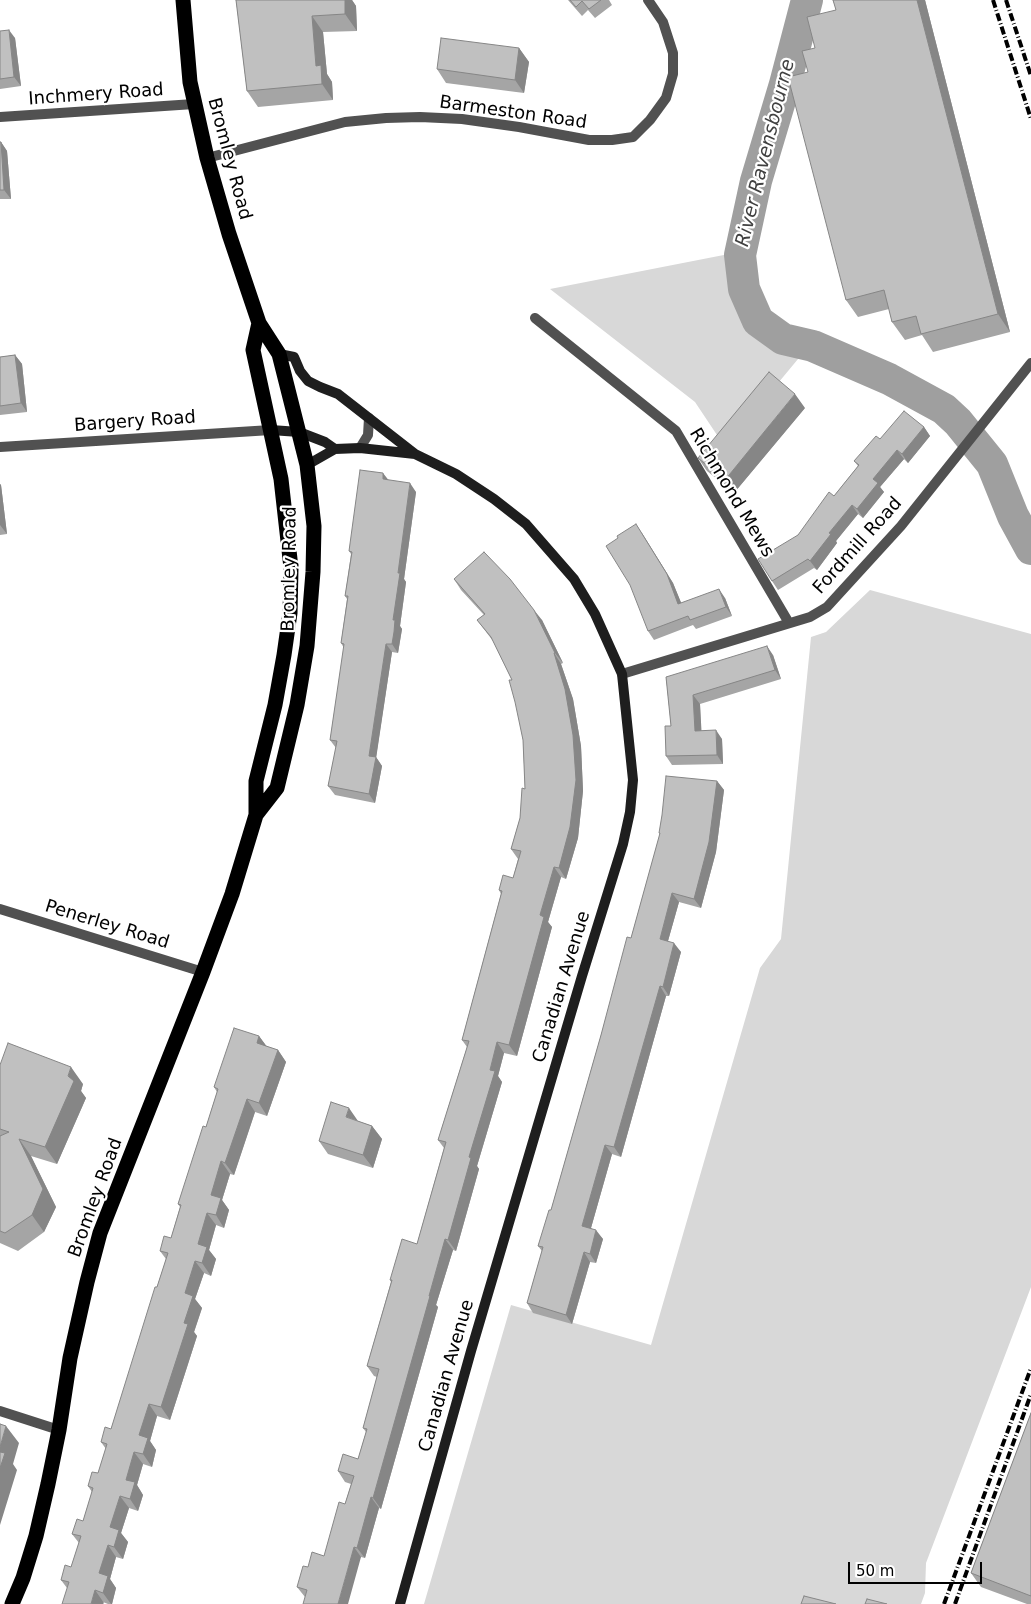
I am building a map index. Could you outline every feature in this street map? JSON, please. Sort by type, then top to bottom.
[{"type":"highway","name":"Bromley Road","points":[[184,0],[188,62],[194,104],[207,158],[229,234],[259,323],[279,354],[307,465],[314,526],[313,572],[307,646],[293,723],[277,788],[256,815]]},
{"type":"highway","name":"Bromley Road","points":[[12,1604],[23,1578],[36,1536],[59,1430],[70,1358],[100,1233],[203,972],[232,894],[256,815],[256,781],[275,705],[290,613],[291,568],[281,479],[253,350],[259,323]]},
{"type":"street","name":"Barmeston Road","points":[[207,158],[345,122],[386,118],[462,120],[520,127],[588,140],[612,140],[632,137],[650,120],[666,98],[673,74],[673,53],[663,22],[648,0]]},
{"type":"street","name":"Inchmery Road","points":[[0,117],[194,104]]},
{"type":"street","name":"Richmond Mews","points":[[535,318],[676,431],[790,623]]},
{"type":"street","name":"Canadian Avenue","points":[[279,354],[294,357],[300,371],[308,381],[338,394],[415,454],[456,474],[494,499],[526,524],[574,579],[595,614],[622,674],[633,780],[630,812],[623,844],[473,1342],[400,1604]]},
{"type":"street","name":"Fordmill Road","points":[[622,674],[810,617],[826,607],[901,526],[1031,363]]},
{"type":"street","points":[[360,448],[368,435],[369,418]]},
{"type":"street","points":[[271,430],[299,432],[325,442],[335,449]]},
{"type":"street","name":"Bargery Road","points":[[0,447],[271,430]]},
{"type":"street","name":"Canadian Avenue","points":[[307,465],[335,449],[360,448],[415,454]]},
{"type":"street","name":"Penerley Road","points":[[0,909],[203,972]]},
{"type":"street","points":[[0,1411],[59,1430]]},
{"type":"shaded area","points":[[734,253],[734,275],[738,297],[750,317],[763,332],[789,348],[803,353],[725,447],[695,402],[550,289]]},
{"type":"shaded area","points":[[870,590],[1031,634],[1031,1287],[926,1563],[925,1593],[921,1604],[424,1604],[511,1305],[651,1345],[760,968],[781,939],[811,637],[826,632]]},
{"type":"building","points":[[236,0],[345,0],[345,14],[312,16],[316,66],[321,65],[322,84],[247,91]]},
{"type":"building","points":[[570,0],[601,0],[589,9],[582,1],[576,7]]},
{"type":"building","points":[[833,0],[917,0],[998,314],[921,334],[916,316],[892,322],[884,290],[846,300],[788,77],[808,72],[802,51],[815,48],[807,17],[836,10]]},
{"type":"building","points":[[9,30],[14,77],[0,79],[0,31]]},
{"type":"building","points":[[441,38],[519,48],[515,80],[437,69]]},
{"type":"building","points":[[1,142],[4,190],[0,190]]},
{"type":"building","points":[[15,355],[21,403],[0,406],[0,357]]},
{"type":"building","points":[[769,372],[795,394],[725,480],[698,458]]},
{"type":"building","points":[[904,411],[924,427],[902,454],[897,450],[873,479],[878,483],[857,509],[852,505],[829,533],[831,534],[810,561],[808,559],[772,581],[758,559],[798,535],[829,492],[834,496],[859,465],[854,461],[876,436],[880,439]]},
{"type":"building","points":[[360,470],[383,473],[383,479],[410,483],[398,573],[400,573],[393,620],[395,620],[394,632],[392,644],[386,644],[369,756],[376,757],[369,794],[328,786],[337,741],[330,740],[344,644],[341,643],[348,596],[345,596],[352,552],[349,551]]},
{"type":"building","points":[[636,524],[667,574],[678,604],[719,589],[726,607],[690,620],[688,616],[648,631],[630,585],[606,546],[618,538],[617,536]]},
{"type":"building","points":[[484,552],[510,579],[534,610],[555,653],[565,689],[573,735],[576,780],[570,827],[559,868],[554,867],[540,915],[544,917],[509,1045],[497,1042],[490,1070],[495,1071],[469,1157],[471,1158],[448,1240],[445,1239],[373,1498],[371,1497],[357,1548],[354,1547],[338,1604],[303,1604],[307,1590],[297,1587],[303,1566],[308,1567],[312,1552],[324,1556],[339,1502],[345,1504],[354,1476],[338,1471],[343,1454],[358,1459],[367,1429],[363,1428],[379,1369],[367,1366],[402,1239],[417,1244],[446,1142],[438,1140],[469,1041],[462,1040],[502,891],[499,890],[503,875],[513,878],[521,851],[511,849],[520,818],[522,788],[525,789],[523,740],[509,680],[512,680],[491,637],[477,620],[485,614],[454,579]]},
{"type":"building","points":[[767,646],[775,670],[693,695],[695,731],[716,730],[717,755],[666,756],[665,726],[671,726],[666,677]]},
{"type":"building","points":[[666,776],[717,781],[709,842],[694,899],[672,893],[660,939],[674,943],[663,987],[660,986],[614,1147],[605,1145],[582,1226],[596,1230],[590,1254],[584,1252],[566,1315],[527,1303],[543,1247],[538,1246],[549,1210],[551,1210],[627,937],[631,938],[660,833]]},
{"type":"building","points":[[234,1028],[259,1036],[257,1043],[278,1050],[259,1103],[247,1099],[225,1163],[221,1161],[211,1195],[221,1198],[216,1215],[207,1213],[198,1244],[207,1247],[202,1263],[195,1261],[185,1293],[193,1296],[184,1323],[188,1324],[161,1407],[149,1404],[139,1435],[148,1438],[143,1454],[134,1452],[126,1480],[135,1482],[130,1499],[120,1496],[110,1527],[119,1530],[114,1547],[108,1545],[99,1573],[108,1576],[103,1593],[95,1590],[91,1604],[62,1604],[69,1582],[61,1580],[65,1565],[71,1567],[81,1536],[72,1534],[77,1519],[83,1521],[93,1488],[88,1486],[92,1472],[98,1473],[107,1444],[101,1442],[105,1427],[111,1429],[155,1287],[157,1287],[168,1253],[160,1251],[164,1236],[171,1238],[181,1205],[178,1204],[203,1126],[206,1127],[218,1089],[214,1087]]},
{"type":"building","points":[[8,1043],[71,1067],[68,1076],[74,1081],[45,1147],[19,1139],[43,1189],[32,1215],[5,1233],[0,1231],[0,1136],[9,1132],[0,1129],[0,1065]]},
{"type":"building","points":[[331,1102],[349,1108],[346,1117],[372,1126],[363,1155],[319,1141]]},
{"type":"building","points":[[1031,1413],[1031,1596],[971,1573]]},
{"type":"building","points":[[0,1424],[6,1426],[0,1447]]},
{"type":"building","points":[[0,1452],[5,1453],[0,1468]]},
{"type":"building","points":[[804,1596],[836,1604],[801,1604]]},
{"type":"building","points":[[867,1599],[887,1604],[865,1604]]},
{"type":"waterway","name":"River Ravensbourne","points":[[807,0],[785,84],[756,181],[740,255],[744,289],[758,321],[783,339],[813,346],[889,379],[944,409],[958,422],[992,464],[1013,516],[1031,549]]},
{"type":"railway","points":[[993,0],[1031,119]]},
{"type":"railway","points":[[1006,0],[1031,76]]},
{"type":"railway","points":[[944,1604],[1031,1368]]},
{"type":"railway","points":[[955,1604],[1031,1394]]}]
